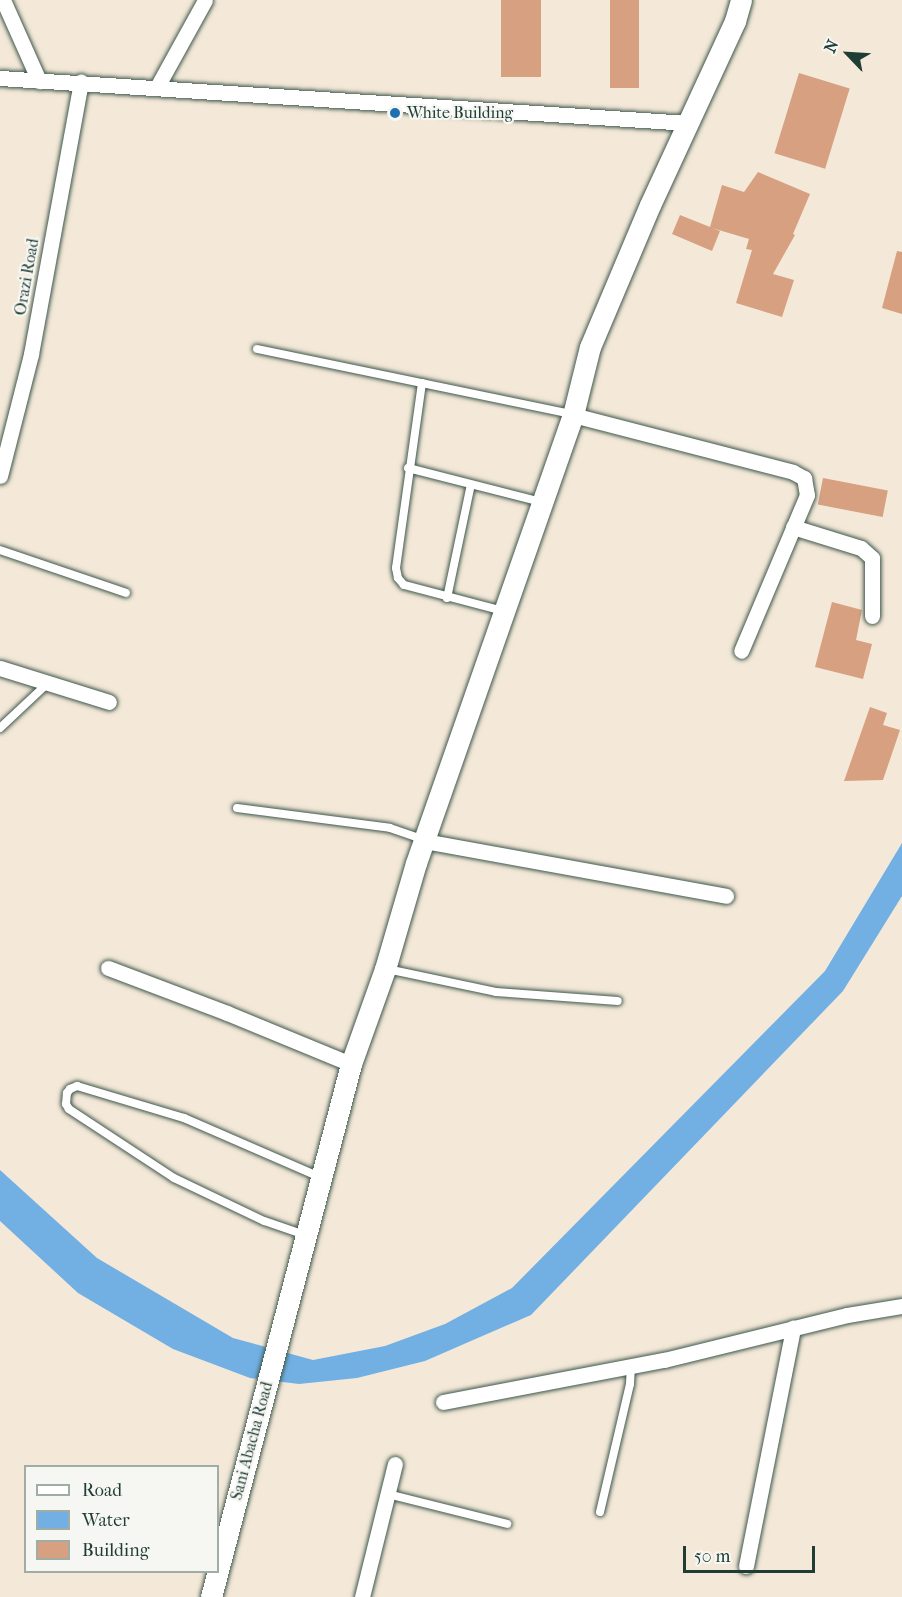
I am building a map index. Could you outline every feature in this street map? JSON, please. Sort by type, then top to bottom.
[{"type":"street","points":[[3,0],[39,81]]},
{"type":"street","points":[[157,87],[205,0]]},
{"type":"street","name":"Sani Abacha Road","points":[[219,1566],[351,1064],[386,969],[424,840],[573,415],[590,347],[735,21],[741,0]]},
{"type":"street","points":[[0,78],[688,123]]},
{"type":"street","name":"Orazi Road","points":[[0,476],[31,354],[81,82]]},
{"type":"street","points":[[573,415],[793,472],[804,478],[807,495],[741,651]]},
{"type":"street","points":[[793,526],[861,548],[872,558],[872,616]]},
{"type":"street","points":[[0,669],[109,702]]},
{"type":"street","points":[[424,840],[726,896]]},
{"type":"street","points":[[108,968],[227,1013],[351,1064]]},
{"type":"street","points":[[443,1402],[631,1366],[793,1328],[902,1306]]},
{"type":"street","points":[[746,1566],[793,1328]]},
{"type":"street","points":[[362,1597],[395,1464]]},
{"type":"street","name":"Sani Abacha Road","points":[[211,1597],[217,1573]]},
{"type":"lane","points":[[257,349],[573,415]]},
{"type":"lane","points":[[422,383],[408,468],[396,568],[398,578],[404,585],[504,611]]},
{"type":"lane","points":[[408,468],[542,502]]},
{"type":"lane","points":[[447,598],[471,484]]},
{"type":"lane","points":[[0,550],[126,593]]},
{"type":"lane","points":[[0,728],[48,684]]},
{"type":"lane","points":[[237,808],[390,828],[424,840]]},
{"type":"lane","points":[[386,969],[496,992],[551,994],[618,1001]]},
{"type":"lane","points":[[306,1236],[264,1221],[174,1178],[69,1109],[66,1104],[67,1094],[70,1089],[77,1086],[184,1118],[321,1178]]},
{"type":"lane","points":[[600,1512],[630,1384],[631,1366]]},
{"type":"lane","points":[[388,1494],[507,1524]]},
{"type":"water","points":[[902,843],[902,896],[843,991],[531,1315],[425,1361],[357,1378],[299,1384],[250,1378],[173,1349],[78,1293],[0,1221],[0,1170],[97,1258],[233,1338],[313,1360],[385,1346],[445,1324],[512,1288],[825,971]]},
{"type":"building","points":[[501,0],[541,0],[541,77],[501,77]]},
{"type":"building","points":[[610,0],[639,0],[639,88],[610,88]]},
{"type":"building","points":[[799,73],[850,88],[825,169],[774,153]]},
{"type":"building","points":[[758,172],[810,194],[793,234],[795,235],[773,274],[794,280],[782,317],[736,303],[752,250],[746,249],[749,239],[712,228],[720,231],[712,251],[672,234],[680,215],[710,227],[722,185],[744,192]]},
{"type":"building","points":[[897,251],[902,252],[902,314],[882,308]]},
{"type":"building","points":[[823,478],[888,491],[883,517],[818,505]]},
{"type":"building","points":[[832,602],[862,610],[856,640],[872,644],[863,679],[815,667]]},
{"type":"building","points":[[870,707],[887,713],[883,725],[900,730],[883,780],[844,781]]},
{"type":"place","name":"White Building","points":[[395,113]]}]
